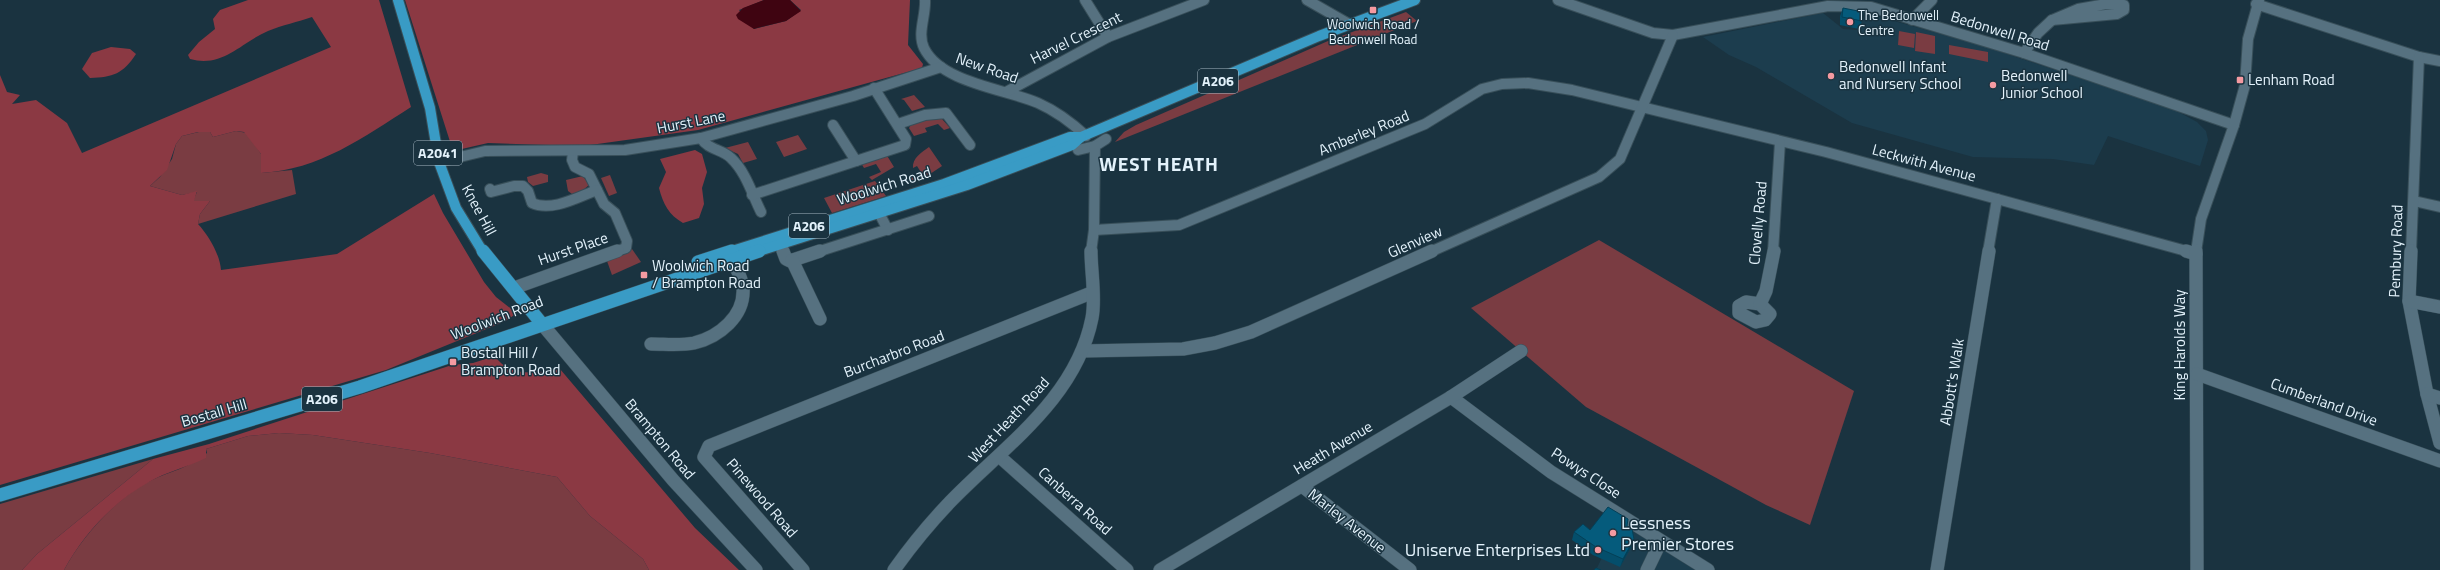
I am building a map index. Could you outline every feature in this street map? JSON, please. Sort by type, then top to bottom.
[{"type":"main road","name":"Knee Hill","points":[[398,0],[430,108],[439,162],[456,208],[483,252],[514,288],[540,322]]},
{"type":"main road","name":"Woolwich Road","points":[[540,322],[780,243],[975,182],[1072,145],[1083,137],[1349,24],[1415,0]]},
{"type":"main road","name":"Woolwich Road","points":[[437,361],[724,253],[962,178],[1070,137],[1083,137]]},
{"type":"main road","name":"Bostall Hill","points":[[0,495],[315,401],[437,361]]},
{"type":"street","name":"New Road","points":[[924,0],[921,24],[922,41],[930,58],[951,73],[1008,91],[1047,108],[1071,122],[1083,137]]},
{"type":"street","points":[[1085,0],[1108,37]]},
{"type":"street","name":"Harvel Crescent","points":[[1008,91],[1053,64],[1108,37],[1204,0]]},
{"type":"street","points":[[1307,0],[1349,24]]},
{"type":"street","name":"Bedonwell Road","points":[[1558,0],[1653,33],[1673,35],[1828,6],[1871,8],[2024,53],[2234,125]]},
{"type":"street","points":[[1811,0],[1828,6]]},
{"type":"street","points":[[1912,20],[1932,0]]},
{"type":"street","points":[[2024,53],[2038,33],[2052,20],[2066,12],[2094,3],[2109,1],[2124,5],[2124,10],[2117,14],[2052,20]]},
{"type":"street","points":[[2234,125],[2245,85],[2248,38],[2258,2],[2419,57],[2440,61]]},
{"type":"street","name":"Glenview","points":[[1082,351],[1183,349],[1215,343],[1251,332],[1599,177],[1620,159],[1673,35]]},
{"type":"street","name":"Pembury Road","points":[[2419,57],[2409,301],[2434,396],[2440,443]]},
{"type":"street","name":"Hurst Lane","points":[[439,162],[485,151],[573,152],[625,150],[701,138],[846,98],[941,67]]},
{"type":"street","name":"Amberley Road","points":[[1094,230],[1179,225],[1425,124],[1474,92],[1502,84],[1541,84],[1642,108]]},
{"type":"street","points":[[752,195],[905,145],[906,139],[898,124],[874,88]]},
{"type":"street","name":"Leckwith Avenue","points":[[1642,108],[1842,157],[2196,254]]},
{"type":"street","points":[[898,124],[925,116],[946,113],[970,145]]},
{"type":"street","points":[[833,125],[856,161]]},
{"type":"street","name":"King Harolds Way","points":[[2197,570],[2196,254],[2201,218],[2234,125]]},
{"type":"street","points":[[701,138],[704,144],[712,150],[733,159],[760,212]]},
{"type":"street","points":[[1078,150],[1095,146],[1106,139]]},
{"type":"street","name":"Clovelly Road","points":[[1760,304],[1764,298],[1771,270],[1780,142]]},
{"type":"street","name":"West Heath Road","points":[[894,570],[920,534],[950,501],[1000,457],[1051,403],[1082,351],[1092,317],[1091,294],[1094,230],[1095,146]]},
{"type":"street","name":"Hurst Place","points":[[514,288],[626,248],[628,241],[619,220],[615,213],[604,204],[589,174],[579,172],[575,168],[571,160],[573,152]]},
{"type":"street","points":[[490,189],[492,192],[510,187],[527,188],[532,203],[539,207],[551,206],[598,190]]},
{"type":"street","name":"Abbott's Walk","points":[[1937,570],[1997,199]]},
{"type":"street","points":[[2414,201],[2440,207]]},
{"type":"street","points":[[879,213],[888,230]]},
{"type":"street","points":[[780,243],[786,259],[792,260],[929,216]]},
{"type":"street","points":[[651,344],[693,343],[705,340],[725,328],[738,311],[743,298],[742,281],[732,259]]},
{"type":"street","points":[[792,260],[820,319]]},
{"type":"street","name":"Burcharbro Road","points":[[709,446],[1091,294]]},
{"type":"street","points":[[2409,301],[2440,307]]},
{"type":"street","name":"Brampton Road","points":[[540,322],[657,463],[707,520],[756,570]]},
{"type":"street","name":"Heath Avenue","points":[[1160,570],[1451,397],[1521,351]]},
{"type":"street","name":"Cumberland Drive","points":[[2197,374],[2440,461]]},
{"type":"street","name":"Powys Close","points":[[1451,397],[1551,472],[1708,570]]},
{"type":"street","name":"Pinewood Road","points":[[709,446],[704,457],[803,570]]},
{"type":"street","name":"Canberra Road","points":[[1000,457],[1127,570]]},
{"type":"street","name":"Marley Avenue","points":[[1302,486],[1410,570]]},
{"type":"street","points":[[1647,570],[1661,541]]},
{"type":"shaded area","points":[[248,0],[379,0],[411,107],[376,130],[322,159],[282,171],[261,173],[261,154],[244,132],[236,131],[213,137],[210,132],[198,132],[182,136],[176,144],[167,170],[150,186],[182,195],[197,191],[194,201],[210,201],[200,214],[198,224],[206,234],[219,258],[221,270],[337,254],[434,194],[443,213],[484,282],[496,297],[514,311],[514,315],[506,321],[386,370],[0,485],[0,75],[7,92],[20,95],[12,104],[36,100],[67,123],[82,153],[331,47],[312,17],[268,31],[222,57],[202,61],[190,59],[188,55],[199,42],[215,29],[213,19],[220,10]]},
{"type":"shaded area","points":[[405,0],[764,0],[739,10],[754,29],[786,21],[801,10],[790,0],[910,0],[908,45],[923,64],[922,68],[698,130],[583,146],[488,143],[453,151]]},
{"type":"shaded area","points":[[764,0],[790,0],[801,11],[786,21],[754,29],[738,19],[736,15],[743,8]]},
{"type":"shaded area","points":[[1406,12],[1417,21],[1115,142],[1124,132],[1136,125],[1328,41]]},
{"type":"shaded area","name":"Bedonwell Junior School","points":[[1823,13],[1843,29],[1857,30],[1866,13],[1983,46],[2173,109],[2197,122],[2206,131],[2208,140],[2200,166],[2108,136],[2094,165],[2053,159],[1973,157],[1852,123],[1756,67],[1729,55],[1703,37]]},
{"type":"shaded area","points":[[1899,31],[1915,34],[1914,48],[1898,45]]},
{"type":"shaded area","points":[[1916,32],[1935,36],[1935,54],[1915,51]]},
{"type":"shaded area","points":[[1949,45],[1988,52],[1988,62],[1949,54]]},
{"type":"shaded area","points":[[111,47],[130,49],[136,54],[127,66],[117,73],[105,77],[90,78],[82,69],[92,53]]},
{"type":"shaded area","points":[[914,95],[925,107],[912,111],[904,100],[901,99]]},
{"type":"shaded area","points":[[927,118],[942,119],[950,128],[944,130],[938,124],[925,128],[927,132],[914,136],[909,128],[912,123]]},
{"type":"shaded area","points":[[203,131],[210,132],[213,137],[236,131],[247,133],[261,154],[261,173],[292,170],[296,194],[198,224],[200,214],[210,201],[193,201],[197,192],[182,195],[150,186],[160,177],[172,159],[176,144],[182,136]]},
{"type":"shaded area","points":[[798,135],[807,149],[784,157],[776,142]]},
{"type":"shaded area","points":[[748,142],[757,159],[743,163],[738,154],[725,148]]},
{"type":"shaded area","points":[[929,147],[942,166],[927,176],[906,182],[905,179],[922,174],[917,166],[913,168],[913,164],[918,156]]},
{"type":"shaded area","points":[[695,150],[702,154],[707,172],[702,188],[704,204],[699,218],[683,223],[670,213],[662,199],[659,188],[666,172],[660,159]]},
{"type":"shaded area","points":[[886,154],[894,167],[872,180],[869,177],[881,172],[876,164],[864,168],[861,163]]},
{"type":"shaded area","points":[[541,173],[548,175],[548,182],[533,186],[528,182],[527,177]]},
{"type":"shaded area","points":[[610,175],[617,193],[609,196],[601,178]]},
{"type":"shaded area","points":[[583,176],[589,185],[582,191],[572,194],[568,191],[566,180]]},
{"type":"shaded area","points":[[875,181],[886,196],[832,213],[824,198]]},
{"type":"shaded area","points":[[1599,240],[1854,391],[1810,525],[1766,505],[1586,407],[1471,308]]},
{"type":"shaded area","points":[[632,249],[641,262],[612,275],[607,261]]},
{"type":"shaded area","points":[[495,356],[508,368],[516,371],[543,372],[560,369],[695,528],[739,570],[649,570],[643,559],[590,516],[557,477],[430,453],[313,435],[279,433],[248,436],[206,449],[206,458],[162,475],[149,482],[136,490],[112,509],[100,520],[80,544],[64,570],[22,570],[37,554],[153,459],[209,444],[452,365],[473,363]]},
{"type":"shaded area","points":[[279,433],[313,435],[430,453],[557,477],[590,516],[643,559],[649,570],[64,570],[90,532],[125,497],[138,488],[150,481],[194,462],[207,453],[206,449],[248,436]]},
{"type":"shaded area","points":[[153,459],[37,554],[22,570],[0,570],[0,504]]},
{"type":"shaded area","points":[[1607,514],[1696,570],[1596,570],[1609,543]]},
{"type":"building","points":[[1843,8],[1863,12],[1862,21],[1842,17]]},
{"type":"building","points":[[1608,507],[1628,519],[1627,526],[1632,529],[1634,539],[1623,559],[1596,547],[1574,532],[1583,524],[1590,530]]},
{"type":"place","name":"Woolwich Road / Bedonwell Road","points":[[1373,10]]},
{"type":"place","name":"The Bedonwell Centre","points":[[1850,22]]},
{"type":"place","name":"Bedonwell Infant and Nursery School","points":[[1831,76]]},
{"type":"place","name":"Lenham Road","points":[[2240,80]]},
{"type":"place","name":"Bedonwell Junior School","points":[[1993,85]]},
{"type":"place","name":"Woolwich Road / Brampton Road","points":[[644,275]]},
{"type":"place","name":"Bostall Hill / Brampton Road","points":[[453,362]]},
{"type":"place","name":"Lessness Premier Stores","points":[[1613,533]]},
{"type":"place","name":"Uniserve Enterprises Ltd","points":[[1598,550]]},
{"type":"district","name":"WEST HEATH","points":[[1159,164]]}]
